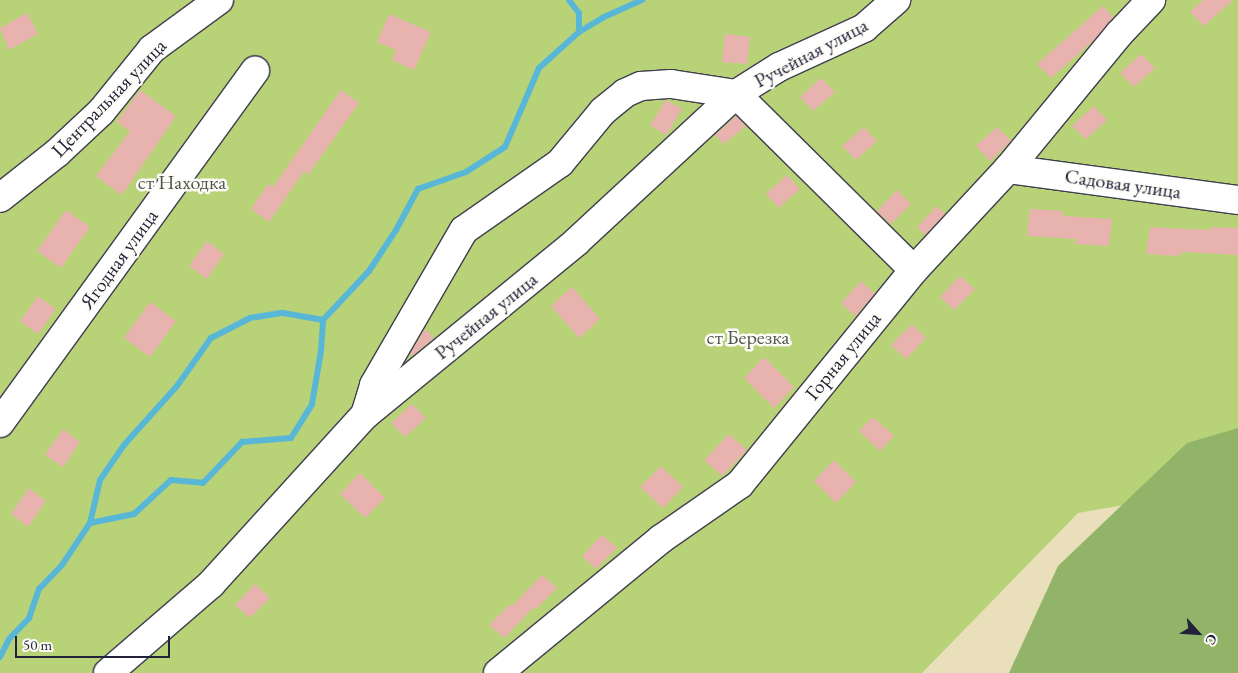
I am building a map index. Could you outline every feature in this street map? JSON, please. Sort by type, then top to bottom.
[{"type":"street","name":"Центральная улица","points":[[0,198],[57,153],[101,112],[152,49],[219,0]]},
{"type":"street","name":"Ручейная улица","points":[[108,673],[211,584],[366,415],[576,242],[736,94],[779,67],[864,28],[896,0]]},
{"type":"street","name":"Горная улица","points":[[498,673],[661,539],[740,484],[914,270],[1008,169],[1120,34],[1151,0]]},
{"type":"street","name":"Ягодная улица","points":[[0,423],[255,71]]},
{"type":"street","points":[[366,415],[374,385],[464,230],[560,163],[603,111],[625,93],[641,86],[671,84],[736,94],[914,270]]},
{"type":"street","name":"Садовая улица","points":[[1008,169],[1238,200]]},
{"type":"green space","name":"ст Березка","points":[[0,0],[1238,0],[1238,485],[1078,513],[922,673],[0,673]]},
{"type":"green space","points":[[1238,428],[1238,673],[1009,673],[1058,566],[1187,443]]},
{"type":"building","points":[[1203,0],[1233,0],[1204,26],[1190,12]]},
{"type":"building","points":[[1103,6],[1113,17],[1095,39],[1051,78],[1037,64]]},
{"type":"building","points":[[27,13],[38,34],[9,50],[0,28]]},
{"type":"building","points":[[389,14],[431,32],[414,70],[392,60],[396,50],[377,42]]},
{"type":"building","points":[[725,34],[750,37],[747,64],[722,62]]},
{"type":"building","points":[[1141,54],[1155,68],[1134,87],[1120,73]]},
{"type":"building","points":[[821,78],[835,92],[813,111],[800,97]]},
{"type":"building","points":[[140,90],[176,116],[122,195],[96,176],[130,131],[117,122]]},
{"type":"building","points":[[341,90],[359,103],[308,175],[304,171],[269,222],[251,209],[268,184],[273,187]]},
{"type":"building","points":[[666,100],[682,109],[666,135],[650,125]]},
{"type":"building","points":[[1094,106],[1107,120],[1086,139],[1072,126]]},
{"type":"building","points":[[736,116],[746,126],[724,144],[715,135]]},
{"type":"building","points":[[864,127],[877,141],[856,160],[842,146]]},
{"type":"building","points":[[997,127],[1011,141],[990,161],[976,146]]},
{"type":"building","points":[[787,175],[800,189],[779,208],[766,194]]},
{"type":"building","points":[[897,190],[911,204],[891,224],[877,211]]},
{"type":"building","points":[[937,206],[945,214],[925,235],[917,227]]},
{"type":"building","points":[[1030,209],[1063,211],[1063,216],[1112,219],[1109,246],[1075,244],[1076,239],[1027,236]]},
{"type":"building","points":[[66,210],[90,227],[61,268],[37,251]]},
{"type":"building","points":[[1150,227],[1210,230],[1211,227],[1238,228],[1238,255],[1181,252],[1180,256],[1146,254]]},
{"type":"building","points":[[207,241],[224,254],[207,279],[189,266]]},
{"type":"building","points":[[960,276],[975,289],[954,310],[940,297]]},
{"type":"building","points":[[861,281],[875,294],[855,316],[841,303]]},
{"type":"building","points":[[572,287],[600,319],[579,338],[551,306]]},
{"type":"building","points":[[38,296],[56,309],[38,334],[20,321]]},
{"type":"building","points":[[150,302],[176,321],[150,357],[124,338]]},
{"type":"building","points":[[912,324],[926,338],[906,359],[891,345]]},
{"type":"building","points":[[425,329],[434,338],[412,356],[410,354]]},
{"type":"building","points":[[764,357],[794,387],[774,408],[744,378]]},
{"type":"building","points":[[412,404],[426,418],[405,437],[391,423]]},
{"type":"building","points":[[873,417],[894,436],[880,451],[859,431]]},
{"type":"building","points":[[63,429],[80,442],[63,467],[45,455]]},
{"type":"building","points":[[729,434],[747,450],[722,476],[704,460]]},
{"type":"building","points":[[834,460],[856,482],[836,503],[814,481]]},
{"type":"building","points":[[661,466],[683,487],[663,508],[640,487]]},
{"type":"building","points":[[360,473],[385,498],[365,518],[340,494]]},
{"type":"building","points":[[29,488],[46,501],[28,527],[11,514]]},
{"type":"building","points":[[602,535],[617,548],[596,569],[582,556]]},
{"type":"building","points":[[542,575],[557,588],[536,609],[534,607],[504,638],[489,625],[510,604],[512,606]]},
{"type":"building","points":[[255,584],[270,598],[250,618],[235,605]]},
{"type":"waterway","points":[[0,657],[9,639],[29,618],[39,589],[62,565],[90,523],[134,514],[171,480],[203,483],[242,442],[291,438],[312,404],[321,351],[323,320],[369,271],[396,230],[418,189],[466,172],[505,147],[539,68],[579,32],[579,13],[569,0]]},
{"type":"waterway","points":[[579,32],[604,17],[642,0]]},
{"type":"waterway","points":[[90,523],[100,480],[124,445],[177,386],[211,338],[250,318],[283,313],[323,320]]},
{"type":"park label","name":"ст Находка","points":[[182,182]]}]
